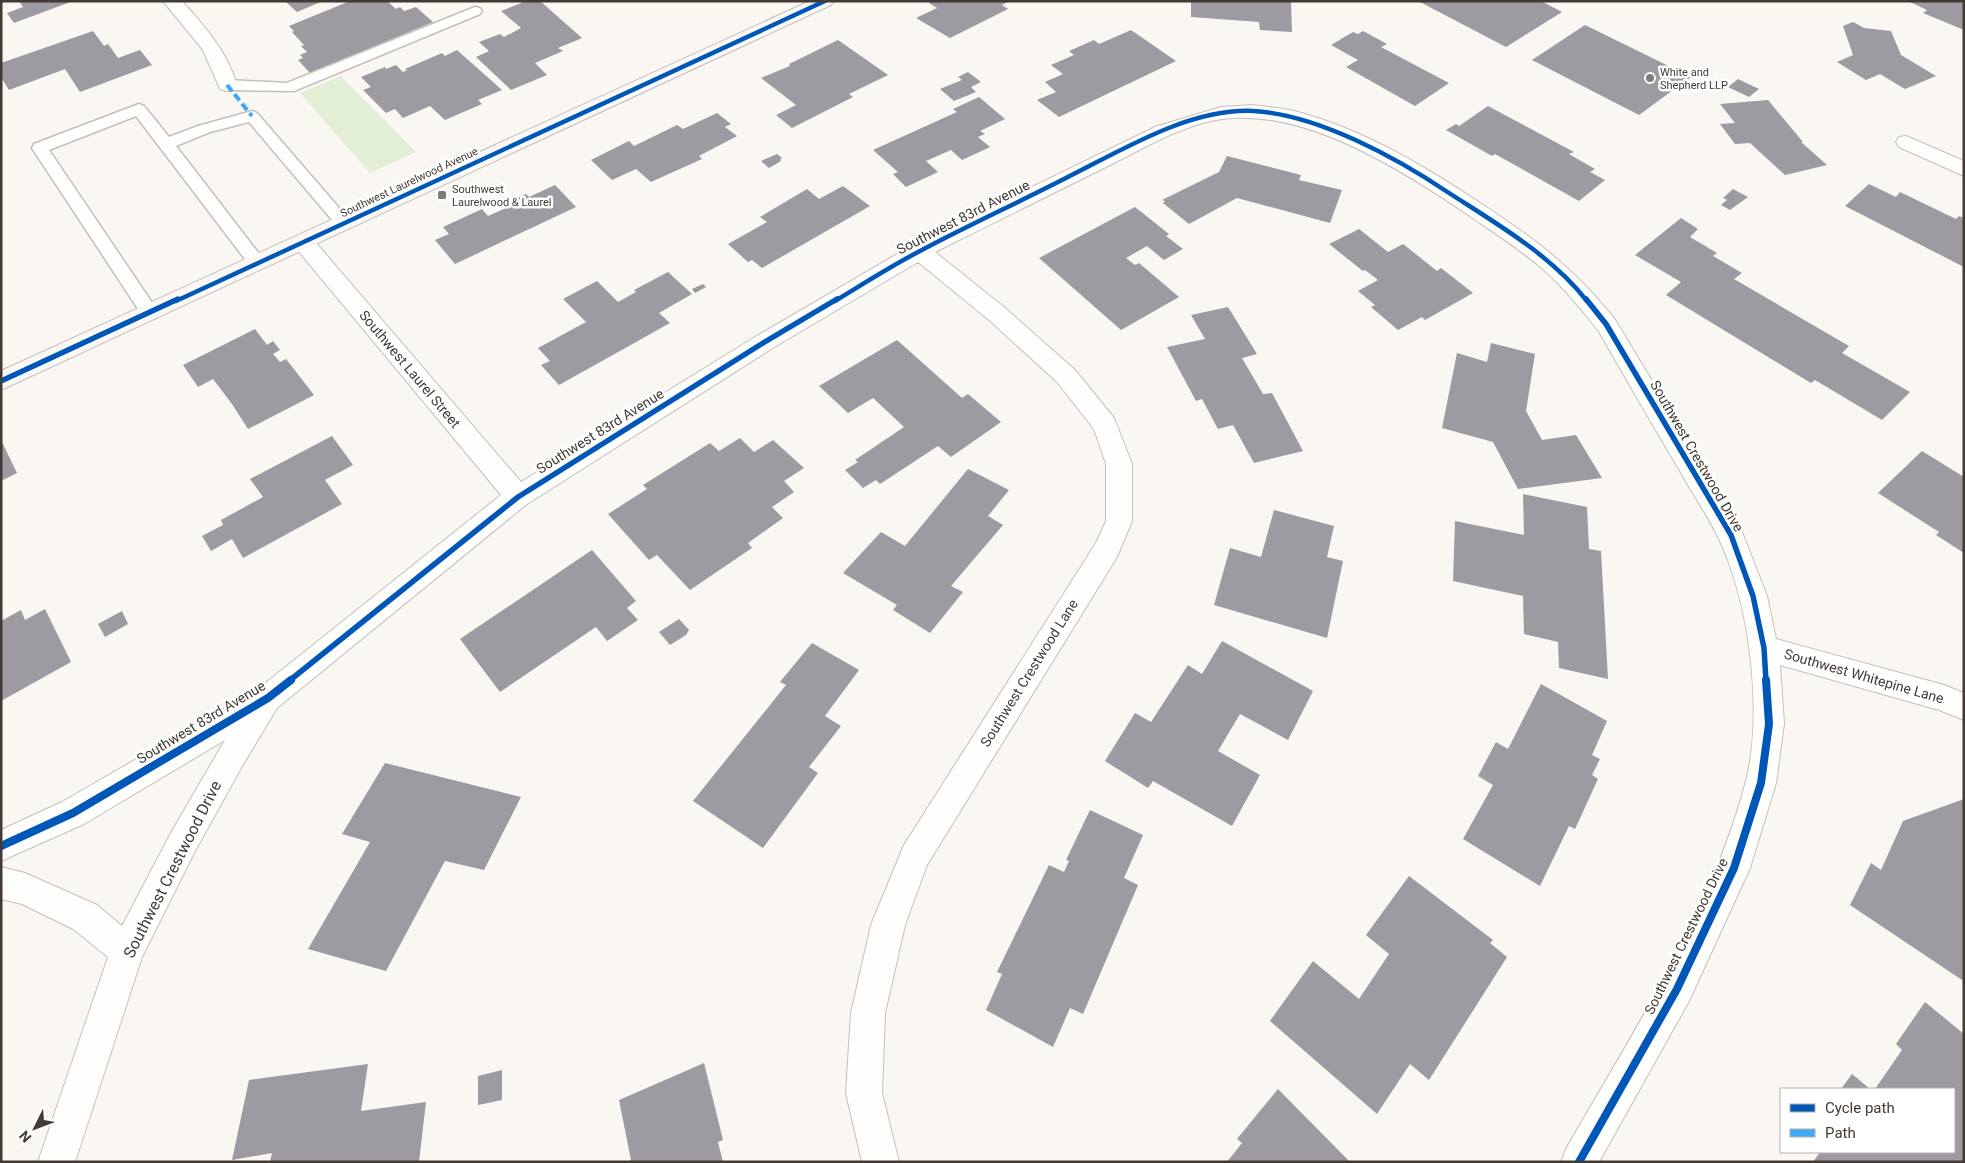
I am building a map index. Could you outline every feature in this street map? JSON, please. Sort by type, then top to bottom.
[{"type":"street","points":[[172,1],[215,50],[223,66],[228,85]]},
{"type":"street","name":"Southwest Laurelwood Avenue","points":[[1,382],[825,1]]},
{"type":"street","name":"Southwest 83rd Avenue","points":[[1,846],[73,813],[268,698],[518,497],[763,343],[919,252],[1162,131],[1221,113],[1253,111]]},
{"type":"street","name":"Southwest Crestwood Drive","points":[[1253,111],[1288,116],[1329,130],[1390,158],[1430,180],[1518,238],[1552,265],[1582,294],[1606,324],[1731,535],[1753,596],[1764,648],[1769,724],[1761,783],[1734,868],[1677,989],[1579,1162]]},
{"type":"street","points":[[1906,142],[1964,169]]},
{"type":"street","name":"Southwest Laurel Street","points":[[303,242],[518,497]]},
{"type":"street","name":"Southwest Crestwood Lane","points":[[881,1162],[864,1093],[868,1013],[888,925],[915,856],[1107,549],[1119,521],[1119,464],[1105,425],[1066,376],[997,314],[919,252]]},
{"type":"street","name":"Southwest Whitepine Lane","points":[[1764,648],[1944,698],[1964,707]]},
{"type":"street","name":"Southwest Crestwood Drive","points":[[56,1162],[127,951],[187,833],[230,758],[268,698]]},
{"type":"street","points":[[1,883],[25,888],[85,917],[127,951]]},
{"type":"lane","points":[[228,85],[289,88],[475,11]]},
{"type":"lane","points":[[150,313],[40,148],[139,109],[258,263]]},
{"type":"lane","points":[[166,144],[204,129],[252,116],[344,223]]},
{"type":"green space","points":[[341,76],[416,152],[370,173],[300,93]]},
{"type":"building","points":[[19,1],[73,1],[14,23],[7,13],[23,7]]},
{"type":"building","points":[[323,1],[297,12],[286,2]]},
{"type":"building","points":[[350,1],[387,1],[396,9],[400,7],[404,11],[416,7],[433,22],[310,73],[298,60],[303,58],[300,55],[307,52],[301,46],[304,45],[289,26]]},
{"type":"building","points":[[526,1],[540,1],[582,38],[558,48],[563,51],[535,63],[547,75],[511,90],[476,57],[489,51],[479,42],[500,34],[504,37],[521,28],[501,11]]},
{"type":"building","points":[[932,1],[1010,1],[1002,5],[1008,9],[950,38],[916,18],[937,8],[929,3]]},
{"type":"building","points":[[1191,1],[1291,1],[1292,32],[1260,30],[1259,22],[1191,17]]},
{"type":"building","points":[[1418,1],[1541,1],[1562,12],[1506,47]]},
{"type":"building","points":[[1908,1],[1964,1],[1964,30],[1923,13],[1927,10]]},
{"type":"building","points":[[1853,22],[1864,28],[1891,31],[1901,55],[1936,76],[1905,89],[1880,74],[1866,80],[1837,62],[1853,55],[1843,26]]},
{"type":"building","points":[[1585,25],[1691,77],[1639,115],[1532,60]]},
{"type":"building","points":[[1131,30],[1176,61],[1059,117],[1037,100],[1056,92],[1045,82],[1063,74],[1051,65],[1074,55],[1069,51],[1094,40],[1099,44]]},
{"type":"building","points":[[93,31],[104,46],[108,44],[118,58],[140,50],[152,65],[80,92],[65,69],[9,90],[1,77],[1,63]]},
{"type":"building","points":[[1363,31],[1387,44],[1381,47],[1449,83],[1415,106],[1346,67],[1358,60],[1331,45],[1353,32],[1358,34]]},
{"type":"building","points":[[838,40],[888,75],[849,94],[853,97],[792,128],[776,115],[796,105],[761,78],[790,66],[789,64]]},
{"type":"building","points":[[457,50],[502,90],[478,100],[482,104],[445,120],[430,106],[403,118],[395,109],[386,113],[363,90],[371,87],[361,77],[385,67],[386,69],[396,65],[403,72],[407,70],[405,69],[442,53],[445,56]]},
{"type":"building","points":[[968,72],[981,82],[971,87],[976,92],[954,101],[940,89],[962,80],[958,77]]},
{"type":"building","points":[[1738,79],[1759,89],[1749,97],[1728,87]]},
{"type":"building","points":[[979,97],[1005,119],[980,131],[985,134],[978,137],[990,147],[962,160],[951,150],[926,161],[938,172],[906,187],[893,174],[898,172],[873,150],[957,112],[953,109]]},
{"type":"building","points":[[1768,100],[1803,142],[1801,142],[1827,165],[1785,175],[1750,143],[1735,144],[1720,124],[1735,123],[1720,104]]},
{"type":"building","points":[[1488,106],[1574,152],[1569,154],[1595,169],[1590,172],[1605,180],[1579,201],[1495,154],[1492,156],[1446,130],[1456,124],[1459,126]]},
{"type":"building","points":[[717,113],[731,124],[725,127],[737,136],[699,156],[702,159],[651,182],[636,169],[612,180],[591,160],[629,141],[634,146],[677,125],[683,129]]},
{"type":"building","points":[[777,154],[782,158],[781,161],[769,168],[761,161]]},
{"type":"building","points":[[1227,156],[1301,175],[1299,180],[1342,190],[1330,223],[1237,198],[1189,224],[1163,203],[1165,201],[1162,200],[1219,172]]},
{"type":"building","points":[[1869,184],[1896,197],[1900,192],[1956,219],[1959,216],[1964,218],[1964,267],[1845,206]]},
{"type":"building","points":[[555,185],[576,207],[455,264],[435,240],[449,234],[443,227],[482,209],[488,216],[513,205],[510,201],[526,194],[529,197]]},
{"type":"building","points":[[843,186],[870,206],[762,268],[752,260],[748,262],[728,244],[767,222],[760,217],[807,189],[819,199]]},
{"type":"building","points":[[1733,189],[1748,197],[1730,210],[1721,205],[1727,200],[1723,198]]},
{"type":"building","points":[[1135,207],[1169,234],[1166,236],[1183,249],[1164,260],[1147,246],[1126,258],[1135,265],[1139,263],[1179,297],[1121,330],[1039,258]]},
{"type":"building","points":[[1681,218],[1698,229],[1690,237],[1717,253],[1713,256],[1742,273],[1734,279],[1849,346],[1842,353],[1910,392],[1882,420],[1815,380],[1811,383],[1666,295],[1681,282],[1635,255]]},
{"type":"building","points":[[1359,229],[1388,252],[1403,244],[1437,271],[1441,268],[1473,293],[1425,320],[1422,317],[1398,330],[1371,307],[1375,305],[1358,291],[1378,280],[1365,270],[1363,271],[1329,244]]},
{"type":"building","points":[[668,272],[692,294],[659,313],[670,323],[559,385],[541,365],[550,361],[538,348],[586,322],[563,299],[597,281],[618,302],[636,292],[634,290]]},
{"type":"building","points":[[703,284],[706,287],[695,293],[692,289]]},
{"type":"building","points":[[1228,307],[1257,354],[1242,358],[1263,394],[1272,393],[1303,451],[1254,463],[1233,425],[1218,429],[1202,399],[1196,401],[1167,347],[1205,339],[1191,315]]},
{"type":"building","points":[[255,329],[267,345],[273,341],[280,350],[273,354],[280,362],[286,359],[314,395],[248,429],[213,379],[198,387],[183,365]]},
{"type":"building","points":[[897,340],[962,398],[968,394],[1001,422],[951,457],[938,446],[880,484],[876,480],[863,488],[845,470],[858,462],[855,460],[904,427],[873,398],[848,413],[819,386]]},
{"type":"building","points":[[1491,343],[1535,354],[1526,411],[1542,440],[1576,435],[1602,478],[1518,489],[1493,442],[1442,428],[1457,353],[1487,362]]},
{"type":"building","points":[[332,436],[353,465],[325,480],[342,504],[243,558],[232,539],[211,551],[202,536],[223,525],[221,520],[263,497],[250,479]]},
{"type":"building","points":[[740,438],[754,452],[773,440],[804,468],[784,481],[794,492],[772,507],[783,518],[748,543],[752,548],[690,590],[657,555],[649,560],[608,514],[647,489],[643,485],[710,443],[719,451]]},
{"type":"building","points":[[1,440],[17,473],[1,481]]},
{"type":"building","points":[[1922,451],[1964,477],[1964,553],[1936,535],[1939,532],[1878,493]]},
{"type":"building","points":[[968,469],[1009,490],[988,516],[1003,525],[951,586],[963,592],[930,633],[893,610],[897,605],[843,573],[881,532],[905,546]]},
{"type":"building","points":[[1523,494],[1587,507],[1589,549],[1601,551],[1608,679],[1559,668],[1558,642],[1524,634],[1523,596],[1453,581],[1455,521],[1524,535]]},
{"type":"building","points":[[1274,510],[1334,526],[1327,557],[1343,561],[1327,638],[1214,605],[1230,548],[1261,557]]},
{"type":"building","points":[[592,550],[636,601],[627,608],[638,620],[607,641],[596,627],[500,692],[460,639]]},
{"type":"building","points":[[45,609],[71,662],[1,701],[1,621],[21,610],[25,620]]},
{"type":"building","points":[[122,611],[128,624],[105,637],[98,624]]},
{"type":"building","points":[[679,619],[689,630],[686,635],[670,645],[659,632]]},
{"type":"building","points":[[1222,641],[1313,691],[1288,740],[1240,714],[1218,751],[1260,775],[1232,826],[1153,781],[1148,788],[1105,761],[1135,713],[1151,722],[1188,665],[1202,674]]},
{"type":"building","points":[[812,643],[859,670],[825,716],[841,726],[809,767],[818,773],[763,848],[693,801],[786,685],[780,682]]},
{"type":"building","points":[[1541,684],[1607,721],[1592,755],[1600,759],[1592,775],[1598,779],[1575,829],[1569,826],[1540,886],[1463,839],[1493,785],[1478,776],[1496,742],[1508,749]]},
{"type":"building","points":[[385,763],[521,797],[484,870],[445,861],[386,971],[308,949],[370,842],[342,834]]},
{"type":"building","points":[[1964,799],[1964,977],[1962,980],[1850,905],[1871,863],[1881,870],[1903,821]]},
{"type":"building","points":[[1090,810],[1143,835],[1124,878],[1138,885],[1083,1014],[1070,1008],[1053,1047],[986,1010],[1002,974],[997,972],[1049,865],[1064,872],[1069,861],[1066,860]]},
{"type":"building","points":[[1409,876],[1493,940],[1490,943],[1507,957],[1429,1080],[1410,1064],[1377,1114],[1270,1021],[1313,961],[1359,999],[1389,954],[1366,935]]},
{"type":"building","points":[[1925,1002],[1964,1034],[1964,1162],[1813,1162],[1819,1153],[1955,1153],[1955,1088],[1876,1088],[1902,1050],[1896,1044]]},
{"type":"building","points":[[704,1063],[723,1140],[718,1142],[723,1162],[627,1162],[631,1160],[619,1100]]},
{"type":"building","points":[[368,1064],[361,1111],[426,1102],[419,1162],[270,1162],[272,1153],[232,1160],[249,1080]]},
{"type":"building","points":[[502,1070],[502,1100],[478,1105],[478,1076]]},
{"type":"building","points":[[1852,1074],[1869,1088],[1842,1088]]},
{"type":"building","points":[[1278,1089],[1350,1162],[1227,1162],[1242,1143],[1237,1139]]},
{"type":"marked path","points":[[227,85],[252,116]]},
{"type":"cycle path","points":[[1,381],[825,1]]},
{"type":"cycle path","points":[[1,846],[73,813],[268,698],[518,497],[763,343],[919,251],[1162,131],[1221,113],[1253,111],[1288,116],[1329,130],[1382,153],[1430,180],[1518,238],[1552,265],[1582,294],[1606,324],[1731,535],[1753,596],[1764,648],[1769,724],[1761,783],[1734,868],[1677,989],[1579,1162]]},
{"type":"place","name":"White and Shepherd LLP","points":[[1650,78]]},
{"type":"place","name":"Southwest Laurelwood & Laurel","points":[[442,195]]}]
